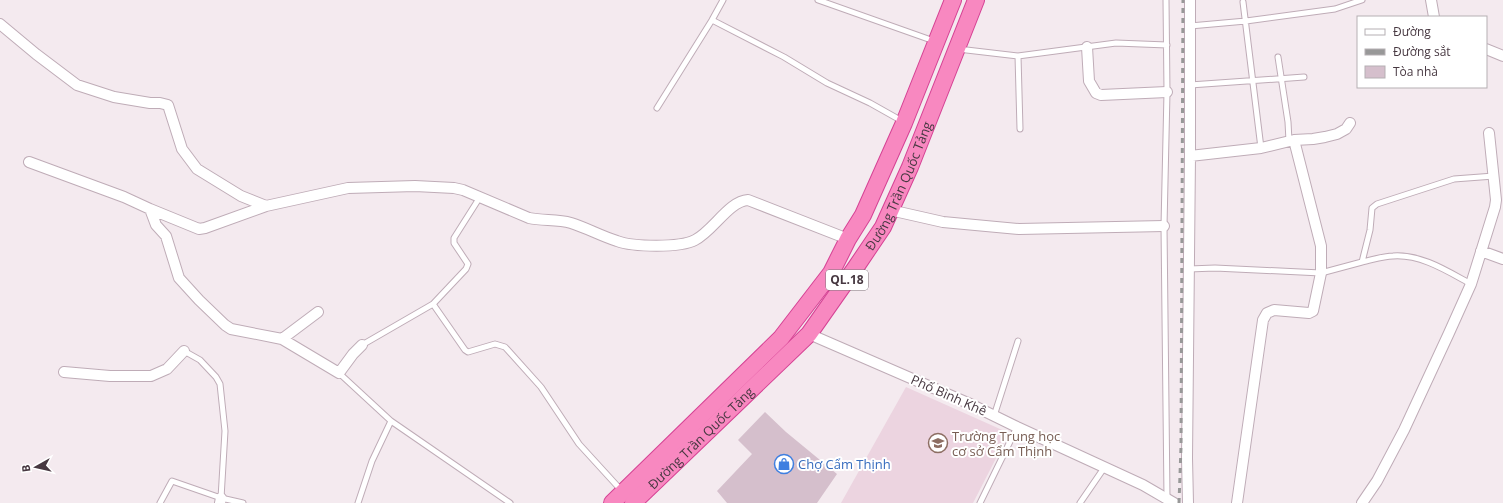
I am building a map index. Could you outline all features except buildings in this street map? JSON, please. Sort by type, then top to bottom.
[{"type":"highway","name":"Đường Trần Quốc Tảng","points":[[698,429],[782,338],[831,273],[848,239],[863,215],[904,122],[953,0]]},
{"type":"highway","name":"Đường Trần Quốc Tảng","points":[[622,499],[698,429],[809,334],[882,227],[910,167],[958,49],[976,0]]},
{"type":"highway","points":[[937,42],[958,49]]},
{"type":"street","points":[[1188,503],[1190,0]]},
{"type":"street","points":[[1431,0],[1434,16]]},
{"type":"street","points":[[0,24],[77,85],[114,97],[168,105],[182,149],[197,169],[241,196],[266,206]]},
{"type":"street","points":[[1087,47],[1089,81],[1096,93],[1101,95],[1167,92]]},
{"type":"street","points":[[1487,49],[1503,56]]},
{"type":"street","points":[[1190,156],[1261,148],[1292,141],[1313,139],[1337,134],[1346,129],[1350,123]]},
{"type":"street","points":[[1362,503],[1377,481],[1404,430],[1471,284],[1496,200],[1489,133]]},
{"type":"street","points":[[1237,503],[1263,320],[1267,313],[1274,310],[1309,313],[1313,311],[1321,273],[1320,246],[1292,141]]},
{"type":"street","points":[[29,162],[124,197],[199,229],[266,206],[348,188],[415,186],[454,188],[463,190],[529,218],[556,220],[571,223],[618,242],[645,246],[682,244],[695,240],[738,202],[748,200],[848,239]]},
{"type":"street","points":[[150,209],[156,225],[166,236],[179,278],[199,300],[231,329],[282,339],[339,373],[353,354],[362,345]]},
{"type":"street","points":[[890,210],[943,222],[1019,229],[1164,226]]},
{"type":"street","points":[[1481,251],[1503,259]]},
{"type":"street","points":[[282,339],[318,312]]},
{"type":"street","name":"Phố Bình Khê","points":[[809,334],[968,403],[1143,485],[1169,502]]},
{"type":"street","points":[[64,372],[110,376],[151,376],[167,369],[184,351]]},
{"type":"lane","points":[[657,108],[723,0]]},
{"type":"lane","points":[[818,0],[937,42]]},
{"type":"lane","points":[[1166,0],[1167,92],[1164,226],[1169,502]]},
{"type":"lane","points":[[1190,26],[1246,21],[1335,9],[1362,0]]},
{"type":"lane","points":[[1243,2],[1261,148]]},
{"type":"lane","points":[[712,20],[784,57],[827,83],[870,103],[904,122]]},
{"type":"lane","points":[[958,49],[1018,56],[1116,43],[1167,45]]},
{"type":"lane","points":[[1018,56],[1020,129]]},
{"type":"lane","points":[[1278,57],[1292,141]]},
{"type":"lane","points":[[1190,85],[1304,77]]},
{"type":"lane","points":[[1362,262],[1370,230],[1372,208],[1377,204],[1454,179],[1494,176]]},
{"type":"lane","points":[[362,345],[433,304],[466,269],[468,264],[454,243],[454,238],[480,197]]},
{"type":"lane","points":[[1189,269],[1215,268],[1321,273],[1392,256],[1418,258],[1471,284]]},
{"type":"lane","points":[[433,304],[465,350],[468,352],[495,344],[505,348],[541,387],[579,444],[622,499]]},
{"type":"lane","points":[[994,416],[1018,341]]},
{"type":"lane","points":[[184,351],[200,360],[216,377],[220,384],[225,431],[220,501]]},
{"type":"lane","points":[[339,373],[391,421],[510,503]]},
{"type":"lane","points":[[358,503],[372,462],[391,421]]},
{"type":"lane","points":[[980,503],[1017,427]]},
{"type":"lane","points":[[1080,503],[1104,468]]},
{"type":"lane","points":[[160,503],[172,481],[220,501],[243,503]]},
{"type":"shaded area","name":"Trường Trung học cơ sở Cẩm Thịnh","points":[[906,387],[1009,433],[973,503],[841,503]]},
{"type":"railway","points":[[1179,503],[1181,447],[1183,0]]},
{"type":"place","name":"Trường Trung học cơ sở Cẩm Thịnh","points":[[938,443]]},
{"type":"place","name":"Chợ Cẩm Thịnh","points":[[784,464]]}]
